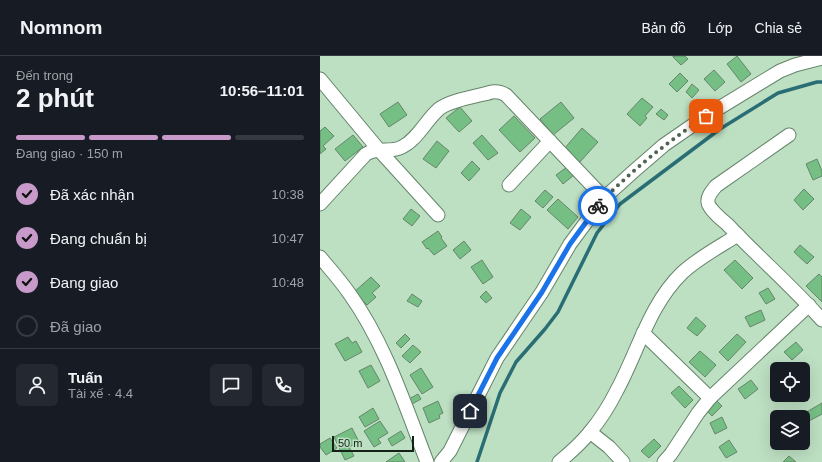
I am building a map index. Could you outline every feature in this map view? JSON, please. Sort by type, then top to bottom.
[{"type":"street","points":[[441,462],[450,451],[497,358],[542,292],[570,244],[604,198],[634,170],[664,146],[706,116],[780,71],[795,65],[822,58]]},
{"type":"street","points":[[320,79],[379,150],[438,215]]},
{"type":"street","points":[[320,204],[366,154],[379,150],[397,149],[411,142],[438,110],[445,105],[498,91],[506,95],[604,198]]},
{"type":"street","points":[[789,135],[716,186],[710,193],[708,203],[711,208],[772,267],[822,320]]},
{"type":"street","points":[[509,185],[550,141]]},
{"type":"street","points":[[559,462],[590,432],[601,417],[617,391],[643,333],[671,286],[682,273],[694,263],[738,235]]},
{"type":"street","points":[[320,257],[349,293],[372,330],[395,379],[427,462]]},
{"type":"street","points":[[664,462],[672,454],[698,413],[710,398],[809,305]]},
{"type":"street","points":[[643,333],[710,398]]},
{"type":"street","points":[[590,432],[609,447],[623,462]]},
{"type":"building","points":[[673,56],[685,56],[688,59],[681,65]]},
{"type":"building","points":[[737,56],[751,74],[741,82],[727,64]]},
{"type":"building","points":[[714,70],[725,82],[715,91],[704,79]]},
{"type":"building","points":[[680,73],[688,81],[677,92],[669,84]]},
{"type":"building","points":[[692,84],[699,90],[692,98],[686,92]]},
{"type":"building","points":[[642,98],[653,107],[645,116],[647,118],[640,126],[627,114]]},
{"type":"building","points":[[398,102],[407,115],[389,127],[380,114]]},
{"type":"building","points":[[561,102],[574,118],[553,135],[540,119]]},
{"type":"building","points":[[460,107],[472,121],[459,132],[446,118]]},
{"type":"building","points":[[661,109],[668,115],[664,120],[656,114]]},
{"type":"building","points":[[514,116],[535,138],[520,152],[499,130]]},
{"type":"building","points":[[325,127],[334,136],[323,146],[326,149],[320,154],[320,131]]},
{"type":"building","points":[[582,128],[598,142],[579,163],[564,149]]},
{"type":"building","points":[[353,135],[363,147],[345,161],[335,149]]},
{"type":"building","points":[[482,135],[498,153],[488,160],[473,143]]},
{"type":"building","points":[[437,141],[449,151],[436,168],[423,159]]},
{"type":"building","points":[[817,159],[822,171],[822,176],[813,180],[806,164]]},
{"type":"building","points":[[472,161],[480,169],[469,181],[461,173]]},
{"type":"building","points":[[567,167],[574,175],[563,184],[556,175]]},
{"type":"building","points":[[804,189],[814,199],[803,210],[794,200]]},
{"type":"building","points":[[545,190],[553,197],[543,208],[535,201]]},
{"type":"building","points":[[558,199],[578,217],[568,229],[547,210]]},
{"type":"building","points":[[411,209],[420,216],[412,226],[403,219]]},
{"type":"building","points":[[521,209],[531,217],[520,230],[510,223]]},
{"type":"building","points":[[438,231],[447,246],[434,255],[422,242]]},
{"type":"building","points":[[464,241],[471,250],[460,259],[453,250]]},
{"type":"building","points":[[800,245],[814,257],[807,264],[794,252]]},
{"type":"building","points":[[482,260],[493,277],[483,284],[471,267]]},
{"type":"building","points":[[735,260],[753,278],[742,289],[724,270]]},
{"type":"building","points":[[819,274],[822,277],[822,302],[806,286]]},
{"type":"building","points":[[371,277],[380,286],[372,293],[376,297],[367,305],[354,292]]},
{"type":"building","points":[[768,288],[775,299],[766,304],[759,293]]},
{"type":"building","points":[[486,291],[492,298],[486,303],[480,297]]},
{"type":"building","points":[[412,294],[422,301],[418,307],[407,301]]},
{"type":"building","points":[[761,310],[765,320],[750,327],[745,317]]},
{"type":"building","points":[[696,317],[706,326],[697,336],[687,328]]},
{"type":"building","points":[[405,334],[410,339],[401,348],[396,343]]},
{"type":"building","points":[[737,334],[746,342],[728,361],[719,352]]},
{"type":"building","points":[[348,337],[352,343],[356,341],[362,352],[345,361],[335,344]]},
{"type":"building","points":[[796,342],[803,350],[792,360],[784,352]]},
{"type":"building","points":[[413,345],[421,352],[410,363],[402,356]]},
{"type":"building","points":[[700,351],[716,365],[705,377],[689,362]]},
{"type":"building","points":[[371,365],[380,381],[368,388],[359,371]]},
{"type":"building","points":[[421,368],[433,387],[422,394],[410,375]]},
{"type":"building","points":[[751,380],[758,389],[745,399],[738,389]]},
{"type":"building","points":[[679,386],[693,400],[685,408],[671,393]]},
{"type":"building","points":[[418,394],[421,399],[412,404],[409,399]]},
{"type":"building","points":[[716,400],[722,406],[712,416],[706,410]]},
{"type":"building","points":[[438,401],[443,413],[439,415],[440,418],[429,423],[423,408]]},
{"type":"building","points":[[822,403],[822,414],[810,420],[810,410]]},
{"type":"building","points":[[373,408],[379,419],[365,427],[359,417]]},
{"type":"building","points":[[722,417],[727,428],[715,434],[710,423]]},
{"type":"building","points":[[380,421],[388,433],[378,439],[381,443],[374,447],[364,431]]},
{"type":"building","points":[[352,428],[359,442],[349,447],[354,456],[345,460],[334,437]]},
{"type":"building","points":[[401,431],[405,438],[392,446],[388,439]]},
{"type":"building","points":[[330,438],[337,448],[326,455],[320,447],[320,444]]},
{"type":"building","points":[[654,439],[661,446],[649,458],[641,451]]},
{"type":"building","points":[[729,440],[737,452],[726,458],[719,447]]},
{"type":"building","points":[[399,453],[405,462],[386,462]]},
{"type":"building","points":[[789,456],[796,462],[783,462]]},
{"type":"waterway","points":[[477,462],[500,393],[516,362],[558,312],[597,233],[620,204],[720,129],[778,93],[817,82],[822,82]]},
{"type":"way so far","points":[[598,206],[604,198],[634,170],[678,135],[706,116]]},
{"type":"route","points":[[470,411],[497,358],[542,292],[570,244],[598,206]]}]
